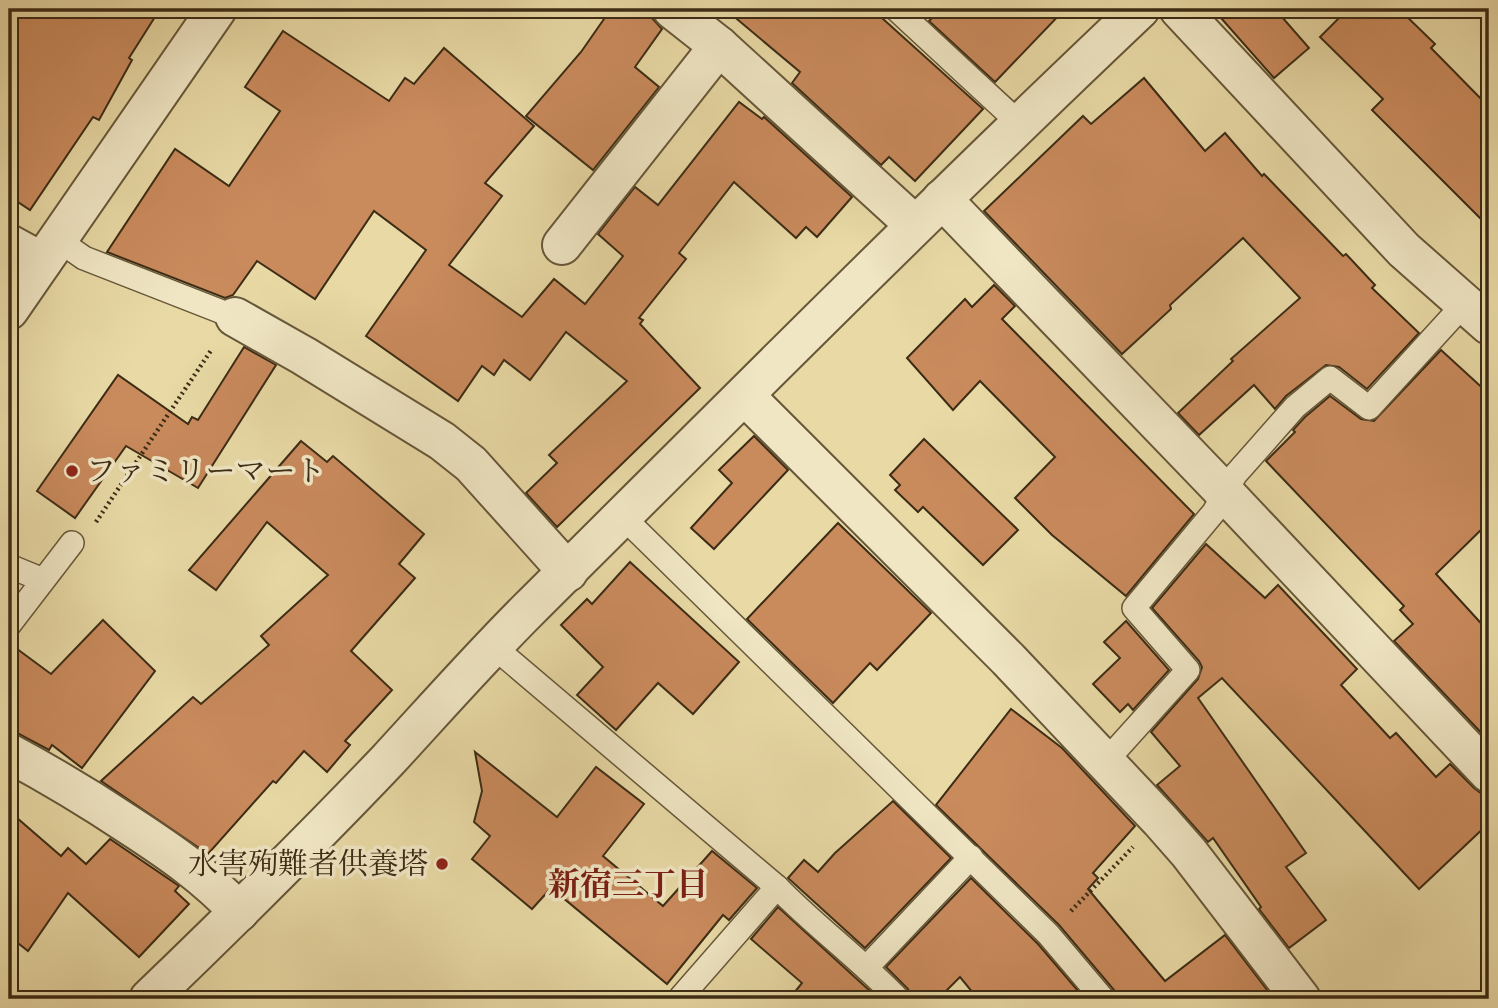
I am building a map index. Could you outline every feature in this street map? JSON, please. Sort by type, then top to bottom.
[{"type":"street","points":[[9,310],[217,9]]},
{"type":"street","points":[[672,9],[929,212],[1225,493],[1489,773]]},
{"type":"street","points":[[149,999],[239,912],[385,763],[621,515],[745,396],[1019,123],[1140,9]]},
{"type":"street","points":[[1179,9],[1404,250],[1477,315]]},
{"type":"street","points":[[562,245],[719,46]]},
{"type":"street","points":[[9,244],[50,251]]},
{"type":"street","points":[[235,317],[442,441],[471,464],[568,572]]},
{"type":"street","points":[[745,396],[1007,659],[1160,820],[1189,853],[1301,999]]},
{"type":"street","points":[[9,753],[54,776],[170,852],[213,886],[239,912]]},
{"type":"lane","points":[[896,9],[1019,123]]},
{"type":"lane","points":[[50,251],[84,258],[235,317]]},
{"type":"lane","points":[[1104,760],[1188,670],[1134,608],[1214,512],[1235,475],[1295,407],[1330,378],[1369,408],[1477,315]]},
{"type":"lane","points":[[621,515],[1048,934],[1102,999]]},
{"type":"lane","points":[[9,625],[72,543]]},
{"type":"lane","points":[[9,566],[43,580]]},
{"type":"lane","points":[[494,647],[777,887],[802,913],[867,967],[898,999]]},
{"type":"lane","points":[[867,967],[971,857]]},
{"type":"lane","points":[[684,999],[681,997],[777,887]]},
{"type":"path","points":[[72,543],[86,536],[235,317]]},
{"type":"path","points":[[1048,934],[1160,820]]},
{"type":"building","points":[[9,9],[160,9],[129,58],[132,60],[99,120],[93,117],[30,210],[9,196]]},
{"type":"building","points":[[611,9],[651,9],[652,18],[662,29],[635,67],[659,87],[593,170],[526,116],[581,52]]},
{"type":"building","points":[[725,9],[872,9],[983,109],[915,181],[889,157],[881,165],[792,83],[800,72]]},
{"type":"building","points":[[941,9],[1065,9],[995,82],[929,21]]},
{"type":"building","points":[[1213,9],[1275,9],[1309,48],[1274,78]]},
{"type":"building","points":[[1348,9],[1399,9],[1435,44],[1431,48],[1489,107],[1489,227],[1372,110],[1383,99],[1320,37]]},
{"type":"building","points":[[283,31],[389,101],[405,78],[414,84],[444,48],[534,126],[485,183],[502,196],[449,265],[522,317],[554,279],[585,304],[623,256],[598,234],[635,187],[658,205],[739,102],[762,119],[764,117],[852,197],[817,237],[806,227],[796,238],[734,182],[679,253],[686,259],[639,318],[643,320],[640,324],[700,388],[557,527],[526,493],[557,463],[549,455],[627,381],[566,332],[530,380],[504,360],[494,375],[482,366],[458,401],[366,336],[426,250],[374,211],[315,299],[257,261],[233,295],[225,298],[107,252],[175,149],[229,186],[280,111],[245,87]]},
{"type":"building","points":[[1144,78],[1205,151],[1225,133],[1262,176],[1264,174],[1343,256],[1346,254],[1375,285],[1372,288],[1419,333],[1367,389],[1339,367],[1326,365],[1286,396],[1275,409],[1254,385],[1199,435],[1178,413],[1233,361],[1231,359],[1300,298],[1243,238],[1170,305],[1171,309],[1122,354],[984,211],[1083,116],[1091,124]]},
{"type":"building","points":[[994,285],[1015,306],[1002,319],[1194,514],[1126,596],[1052,535],[1015,498],[1055,457],[980,381],[953,410],[907,358],[965,299],[972,307]]},
{"type":"building","points":[[244,347],[276,365],[198,488],[126,446],[75,518],[37,491],[118,375],[188,424],[192,417],[198,420]]},
{"type":"building","points":[[1441,350],[1489,394],[1489,522],[1436,574],[1489,632],[1489,741],[1394,641],[1413,624],[1400,610],[1404,606],[1266,461],[1295,432],[1293,430],[1305,417],[1330,396],[1361,419],[1374,421]]},
{"type":"building","points":[[754,436],[788,470],[714,549],[691,528],[732,483],[719,470]]},
{"type":"building","points":[[924,439],[1018,530],[983,565],[923,507],[918,512],[895,490],[900,485],[890,475]]},
{"type":"building","points":[[301,441],[327,462],[333,456],[424,534],[399,564],[415,578],[351,651],[392,690],[345,741],[350,745],[327,772],[304,751],[276,783],[273,781],[208,854],[101,781],[193,697],[201,704],[269,645],[261,636],[328,575],[267,522],[216,590],[189,570]]},
{"type":"building","points":[[838,523],[931,613],[877,670],[870,663],[833,703],[747,619]]},
{"type":"building","points":[[1206,544],[1265,598],[1278,585],[1357,669],[1341,685],[1390,738],[1396,733],[1436,777],[1450,764],[1474,788],[1482,794],[1489,794],[1489,823],[1419,889],[1222,678],[1198,698],[1306,853],[1286,867],[1326,920],[1289,948],[1259,909],[1261,907],[1213,838],[1208,842],[1157,785],[1180,766],[1151,732],[1198,679],[1202,667],[1152,608]]},
{"type":"building","points":[[630,562],[739,662],[693,714],[658,683],[616,730],[577,695],[603,667],[561,625],[587,599],[592,604]]},
{"type":"building","points":[[103,620],[155,671],[82,768],[52,745],[49,750],[9,731],[9,643],[51,674]]},
{"type":"building","points":[[1126,621],[1169,670],[1133,710],[1128,704],[1120,712],[1093,684],[1120,658],[1104,642]]},
{"type":"building","points":[[1011,709],[1062,748],[1135,826],[1093,873],[1098,878],[1088,889],[1165,981],[1225,935],[1274,999],[1117,999],[1114,990],[1059,925],[936,805]]},
{"type":"building","points":[[475,752],[557,817],[596,767],[644,804],[603,856],[663,906],[712,851],[757,888],[729,920],[723,915],[667,984],[551,888],[532,909],[472,859],[490,836],[474,822],[482,791]]},
{"type":"building","points":[[893,801],[951,858],[865,948],[788,878],[804,860],[818,872],[835,853]]},
{"type":"building","points":[[9,811],[61,856],[68,848],[86,864],[110,839],[179,886],[175,891],[189,904],[139,957],[68,893],[28,951],[9,936]]},
{"type":"building","points":[[971,878],[1038,944],[1085,999],[978,999],[960,977],[938,999],[912,999],[908,989],[886,967]]},
{"type":"building","points":[[778,907],[879,999],[789,999],[802,983],[751,939]]},
{"type":"place","name":"ファミリーマート","points":[[72,471]]},
{"type":"place","name":"水害殉難者供養塔","points":[[442,864]]},
{"type":"district","name":"新宿三丁目","points":[[628,884]]}]
